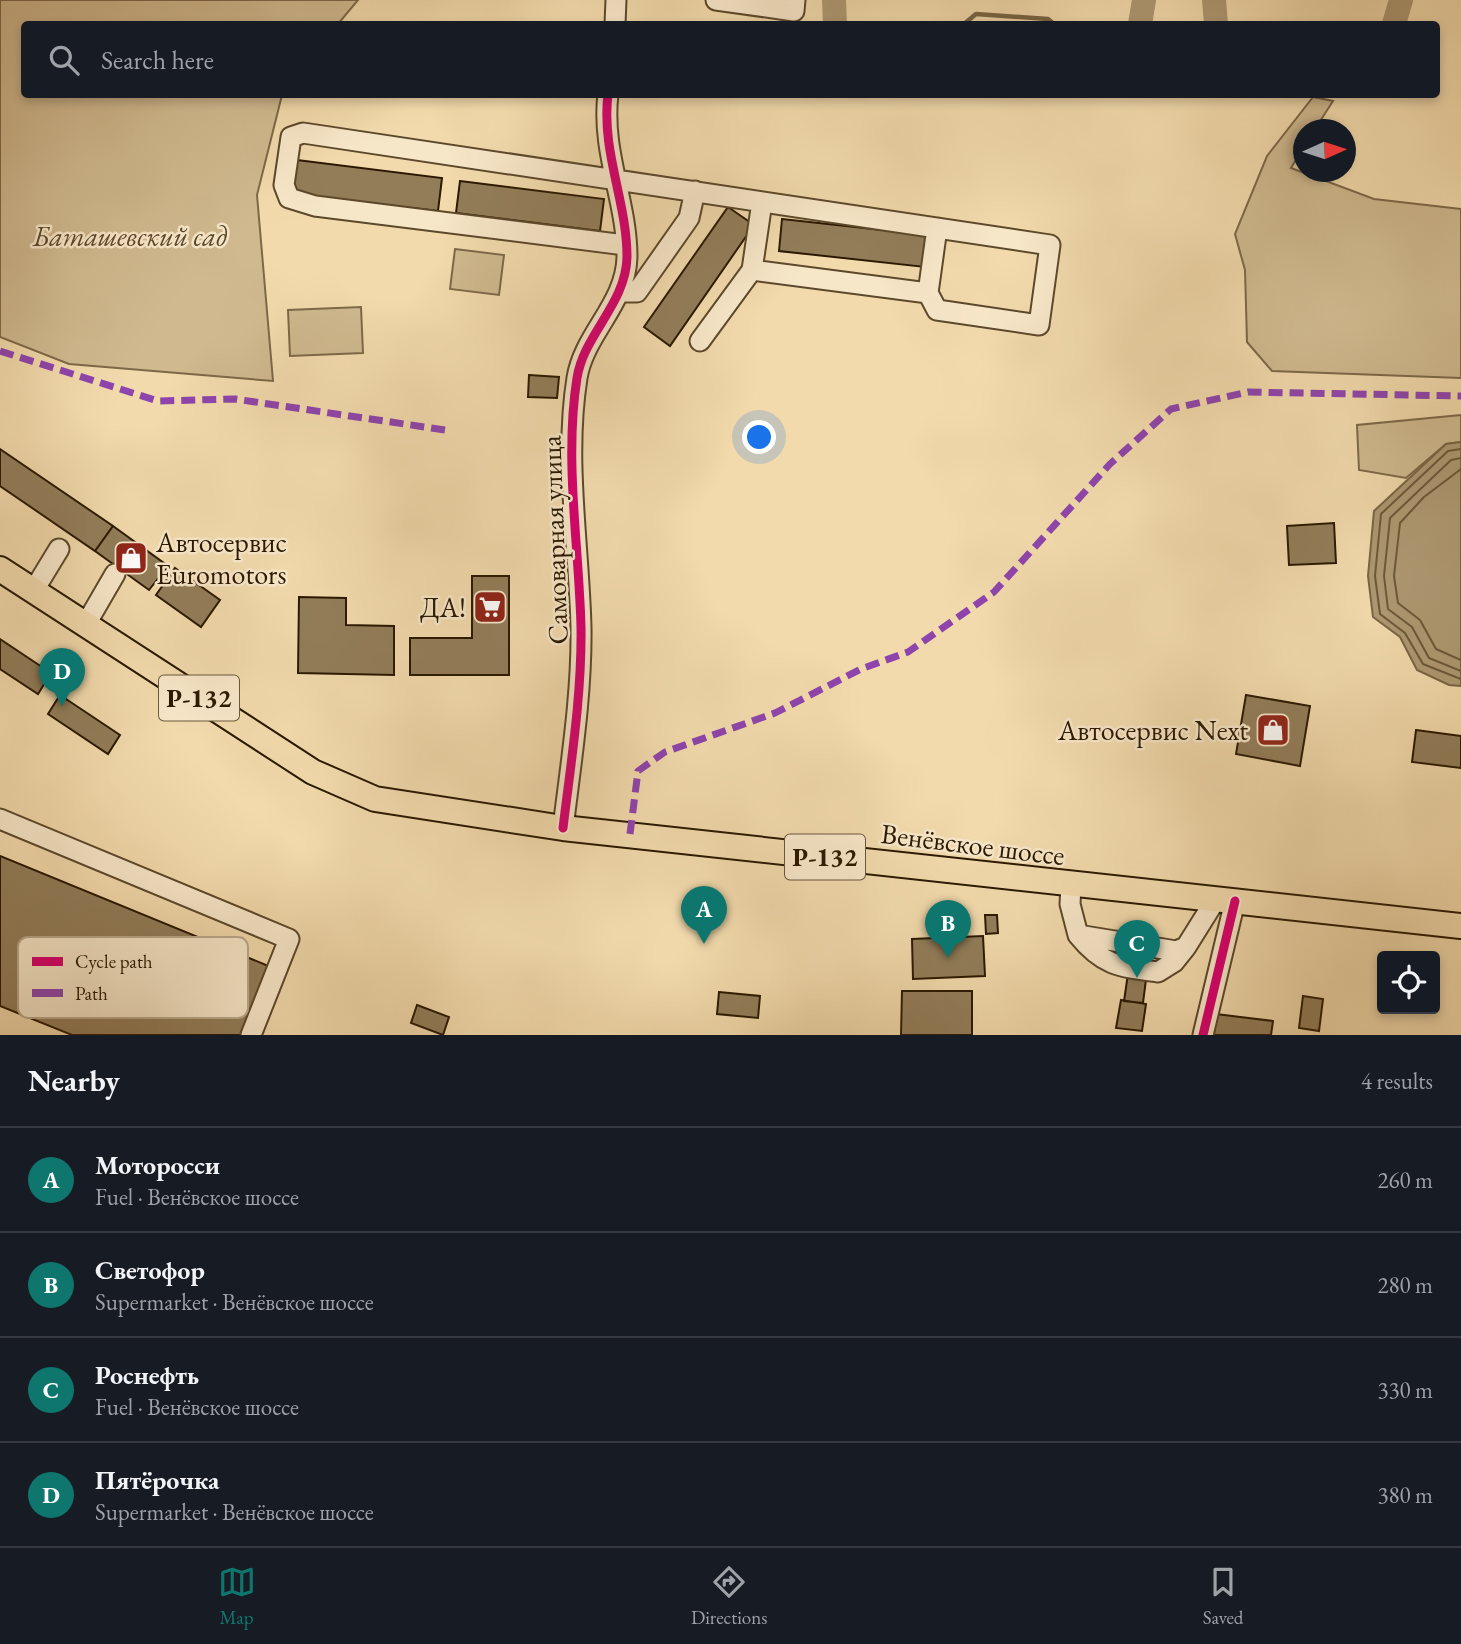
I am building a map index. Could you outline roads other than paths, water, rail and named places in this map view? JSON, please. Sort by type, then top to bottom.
[{"type":"main road","name":"Венёвское шоссе","points":[[0,569],[340,786],[375,800],[563,828],[1461,926]]},
{"type":"street","points":[[615,21],[616,0]]},
{"type":"street","points":[[716,0],[793,11],[795,0]]},
{"type":"street","name":"Самоварная улица","points":[[563,828],[580,668],[572,438],[577,375],[625,281],[625,245],[617,181],[606,138],[608,98]]},
{"type":"street","points":[[625,245],[315,206],[289,198],[284,185],[291,137],[303,133],[695,191],[762,202],[937,228],[1050,246],[1039,325],[937,310],[928,293],[937,228]]},
{"type":"street","points":[[619,292],[638,292],[689,218],[695,191]]},
{"type":"street","points":[[700,341],[752,270],[762,202]]},
{"type":"street","points":[[752,270],[928,293]]},
{"type":"street","points":[[34,590],[59,549]]},
{"type":"street","points":[[86,624],[116,574]]},
{"type":"street","points":[[0,819],[289,939],[251,1035]]},
{"type":"street","points":[[1071,885],[1070,904],[1078,934],[1177,951],[1186,947],[1225,900]]},
{"type":"street","points":[[1203,1035],[1225,900]]},
{"type":"water","points":[[1461,442],[1461,686],[1449,685],[1417,670],[1400,637],[1373,617],[1368,576],[1374,511],[1446,444]]},
{"type":"waterway","points":[[834,0],[835,21]]},
{"type":"waterway","points":[[1140,21],[1144,0]]},
{"type":"waterway","points":[[1214,0],[1216,21]]},
{"type":"waterway","points":[[1395,21],[1401,0]]},
{"type":"waterway","points":[[968,21],[976,14],[1050,21]]},
{"type":"place","name":"Автосервис Euromotors","points":[[131,558]]},
{"type":"place","name":"ДА!","points":[[490,607]]},
{"type":"place","name":"Пятёрочка","points":[[62,706]]},
{"type":"place","name":"Автосервис Next","points":[[1273,730]]},
{"type":"place","name":"Моторосси","points":[[704,944]]},
{"type":"place","name":"Светофор","points":[[948,958]]},
{"type":"place","name":"Роснефть","points":[[1137,978]]},
{"type":"park label","name":"Баташевский сад","points":[[130,236]]}]
